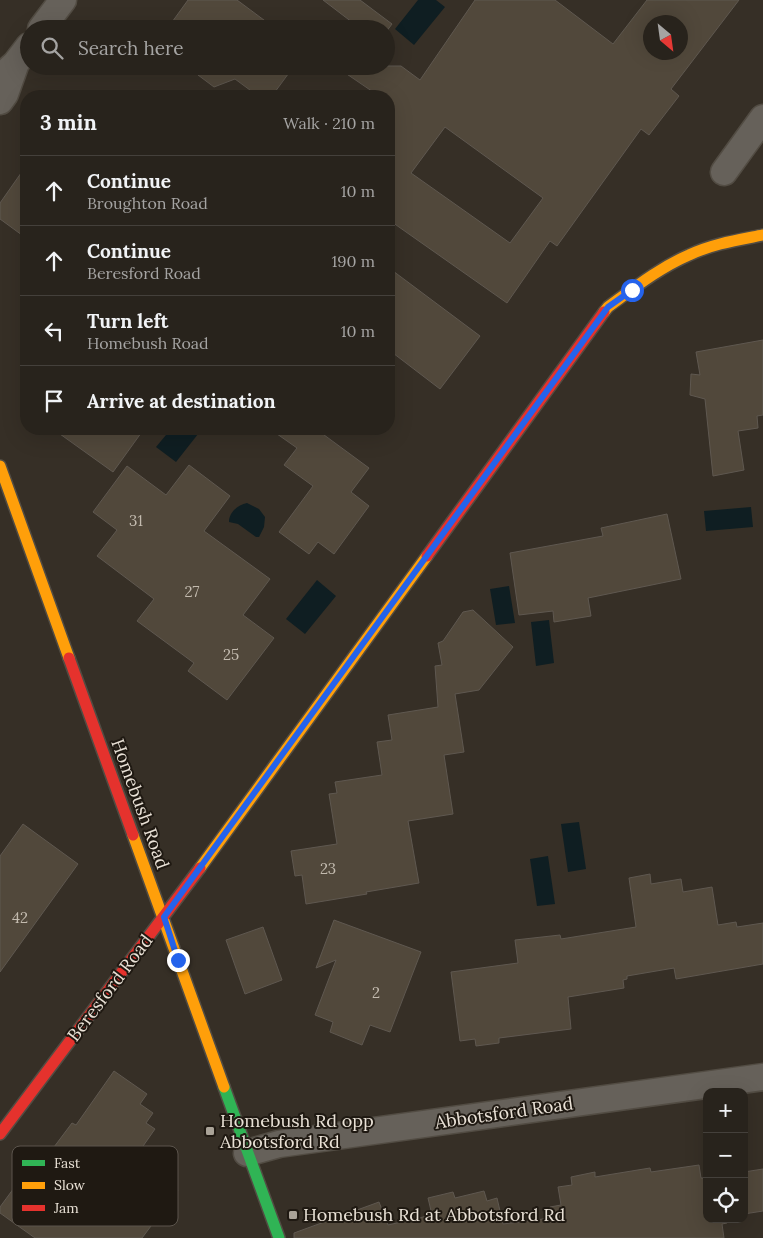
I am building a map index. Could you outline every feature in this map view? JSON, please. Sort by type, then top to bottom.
[{"type":"main road","name":"Beresford Road","points":[[0,1134],[164,917],[608,307],[678,259],[735,240],[763,235]]},
{"type":"main road","name":"Homebush Road","points":[[0,466],[279,1238]]},
{"type":"street","points":[[48,20],[63,0]]},
{"type":"street","points":[[0,101],[5,94],[15,62]]},
{"type":"street","points":[[724,172],[763,118]]},
{"type":"street","name":"Abbotsford Road","points":[[247,1153],[279,1144],[763,1077]]},
{"type":"shaded area","points":[[418,0],[436,0],[445,7],[414,45],[395,29]]},
{"type":"shaded area","points":[[166,435],[197,435],[176,462],[156,447]]},
{"type":"shaded area","points":[[247,503],[259,509],[265,517],[264,527],[259,537],[256,537],[238,524],[229,522],[229,518],[235,510],[240,505]]},
{"type":"shaded area","points":[[751,507],[753,527],[706,531],[704,511]]},
{"type":"shaded area","points":[[317,580],[336,596],[305,634],[286,619]]},
{"type":"shaded area","points":[[509,586],[515,623],[496,625],[490,589]]},
{"type":"shaded area","points":[[549,620],[554,663],[536,666],[531,622]]},
{"type":"shaded area","points":[[579,822],[586,869],[568,872],[561,824]]},
{"type":"shaded area","points":[[548,856],[555,904],[537,906],[530,859]]},
{"type":"building","points":[[188,0],[237,0],[264,20],[174,20]]},
{"type":"building","points":[[323,0],[360,0],[387,20],[349,20]]},
{"type":"building","points":[[475,0],[555,0],[613,44],[647,0],[739,0],[671,89],[679,96],[649,135],[641,129],[557,246],[550,241],[507,303],[395,224],[395,90],[370,90],[348,75],[395,75],[395,66],[401,66],[420,80]],"holes":[[[445,127],[543,198],[510,243],[411,173]]]},
{"type":"building","points":[[198,75],[287,75],[276,90],[250,90],[235,79],[214,87]]},
{"type":"building","points":[[20,175],[20,234],[0,219],[0,203]]},
{"type":"building","points":[[395,272],[480,336],[440,389],[395,355]]},
{"type":"building","points":[[763,340],[763,415],[757,416],[758,428],[738,431],[744,470],[713,476],[705,399],[690,395],[691,374],[700,375],[696,352]]},
{"type":"building","points":[[61,435],[140,435],[113,472]]},
{"type":"building","points":[[279,435],[324,435],[369,468],[351,492],[369,506],[334,554],[318,542],[309,554],[279,532],[313,486],[284,465],[297,448]]},
{"type":"building","points":[[189,465],[230,496],[204,531],[270,579],[243,615],[274,638],[227,700],[188,671],[194,663],[137,621],[154,599],[97,556],[117,530],[93,512],[127,466],[166,495]]},
{"type":"building","points":[[667,514],[681,579],[588,598],[591,616],[554,622],[553,611],[519,615],[510,553],[603,536],[601,528]]},
{"type":"building","points":[[473,610],[513,647],[479,690],[455,694],[464,752],[444,755],[453,814],[408,821],[419,883],[306,904],[302,875],[295,876],[291,851],[337,844],[329,794],[337,793],[335,782],[382,775],[377,742],[392,740],[388,715],[438,707],[435,666],[442,665],[438,643],[443,641],[463,612]]},
{"type":"building","points":[[23,824],[78,864],[0,972],[0,856]]},
{"type":"building","points":[[650,874],[651,884],[681,879],[683,892],[712,887],[718,925],[736,922],[737,927],[763,923],[763,964],[676,979],[674,968],[627,976],[627,979],[623,980],[624,988],[568,997],[571,1029],[499,1038],[499,1043],[476,1046],[475,1039],[460,1041],[451,972],[518,963],[515,940],[560,935],[561,939],[636,927],[629,878]]},
{"type":"building","points":[[334,920],[421,952],[390,1032],[370,1025],[362,1045],[330,1032],[333,1022],[315,1015],[336,960],[316,968]]},
{"type":"building","points":[[263,927],[282,980],[245,994],[226,940]]},
{"type":"building","points":[[114,1071],[147,1094],[140,1104],[153,1113],[146,1123],[155,1129],[143,1146],[55,1146],[72,1123],[76,1125]]},
{"type":"building","points":[[699,1165],[701,1178],[703,1178],[703,1223],[727,1223],[722,1224],[724,1238],[294,1238],[294,1233],[379,1202],[388,1225],[432,1215],[428,1198],[453,1192],[455,1198],[484,1191],[487,1201],[497,1198],[503,1224],[551,1218],[550,1207],[561,1205],[558,1187],[572,1185],[571,1177],[595,1172],[595,1177],[650,1168],[651,1172]]},
{"type":"building","points":[[763,1169],[763,1211],[748,1213],[748,1171]]},
{"type":"building","points":[[12,1191],[12,1222],[0,1213],[0,1207]]},
{"type":"building","points":[[18,1226],[151,1226],[142,1238],[35,1238]]},
{"type":"traffic: fast","points":[[224,1087],[279,1238]]},
{"type":"traffic: slow","points":[[604,312],[637,286],[678,260],[716,245],[763,235]]},
{"type":"traffic: slow","points":[[0,466],[69,658]]},
{"type":"traffic: slow","points":[[200,868],[427,556]]},
{"type":"traffic: slow","points":[[133,835],[224,1087]]},
{"type":"traffic: jam","points":[[427,556],[604,312]]},
{"type":"traffic: jam","points":[[69,658],[133,835]]},
{"type":"traffic: jam","points":[[0,1134],[200,868]]},
{"type":"place","name":"Homebush Rd opp Abbotsford Rd","points":[[210,1131]]},
{"type":"place","name":"Homebush Rd at Abbotsford Rd","points":[[293,1215]]},
{"type":"route","points":[[178,960],[164,917],[608,307],[632,290]]}]
